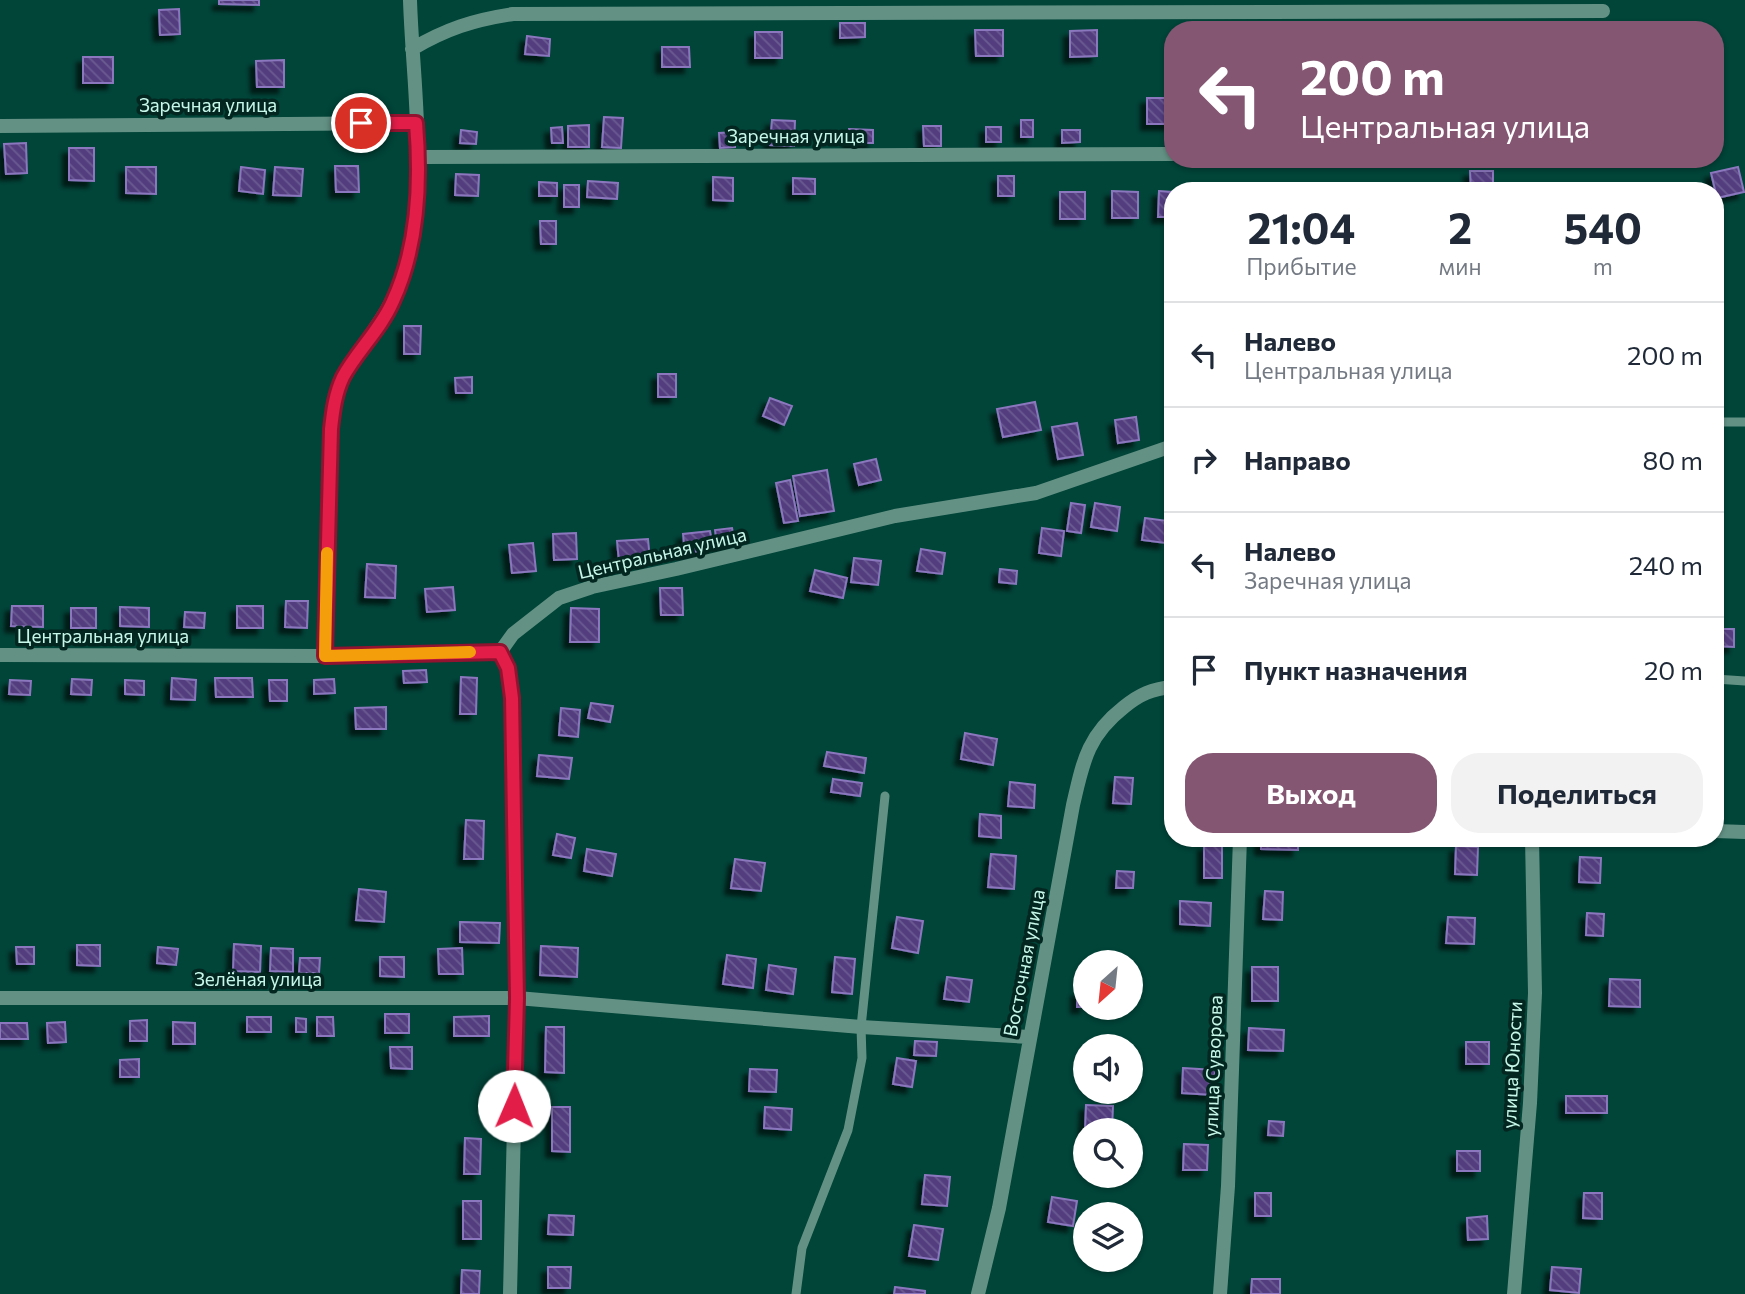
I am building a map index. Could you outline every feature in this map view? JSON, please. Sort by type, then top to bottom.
[{"type":"street","points":[[325,656],[333,407],[344,375],[392,303],[414,229],[419,157],[410,0]]},
{"type":"street","points":[[412,49],[437,34],[464,23],[513,14],[1603,11]]},
{"type":"street","name":"Заречная улица","points":[[0,126],[416,123]]},
{"type":"street","name":"Заречная улица","points":[[419,157],[1164,154]]},
{"type":"street","name":"Центральная улица","points":[[0,655],[325,656],[500,652],[513,634],[559,598],[592,587],[895,516],[1036,493],[1164,449]]},
{"type":"street","points":[[500,652],[508,668],[512,698],[517,998],[509,1294]]},
{"type":"street","name":"Восточная улица","points":[[978,1294],[999,1208],[1029,1037],[1084,757],[1091,741],[1108,719],[1141,694],[1164,688]]},
{"type":"street","points":[[1724,831],[1745,832]]},
{"type":"street","name":"улица Суворова","points":[[1220,1294],[1228,1186],[1240,847]]},
{"type":"street","name":"улица Юности","points":[[1514,1294],[1530,1103],[1535,993],[1532,847]]},
{"type":"street","name":"Зелёная улица","points":[[0,998],[517,998],[861,1027],[1029,1037]]},
{"type":"lane","points":[[1724,422],[1745,422]]},
{"type":"lane","points":[[1724,680],[1745,681]]},
{"type":"lane","points":[[796,1294],[802,1248],[848,1130],[862,1058],[861,1027],[885,796]]},
{"type":"building","points":[[219,0],[259,0],[259,5],[219,4]]},
{"type":"building","points":[[179,9],[180,34],[160,35],[159,10]]},
{"type":"building","points":[[840,23],[865,23],[865,37],[840,38]]},
{"type":"building","points":[[975,30],[1003,30],[1003,56],[976,56]]},
{"type":"building","points":[[1097,30],[1097,56],[1070,57],[1070,31]]},
{"type":"building","points":[[755,32],[782,32],[782,58],[755,58]]},
{"type":"building","points":[[527,36],[550,39],[549,56],[525,54]]},
{"type":"building","points":[[662,47],[689,47],[690,67],[662,67]]},
{"type":"building","points":[[83,57],[113,57],[113,83],[83,83]]},
{"type":"building","points":[[284,60],[284,87],[257,87],[256,61]]},
{"type":"building","points":[[1147,98],[1164,98],[1164,124],[1147,124]]},
{"type":"building","points":[[604,117],[623,118],[621,148],[602,147]]},
{"type":"building","points":[[772,120],[795,121],[794,146],[770,145]]},
{"type":"building","points":[[1021,120],[1033,120],[1033,137],[1021,137]]},
{"type":"building","points":[[589,125],[589,147],[568,147],[568,126]]},
{"type":"building","points":[[923,126],[941,126],[941,146],[924,146]]},
{"type":"building","points":[[562,127],[563,143],[552,143],[551,128]]},
{"type":"building","points":[[986,127],[1001,127],[1001,142],[986,142]]},
{"type":"building","points":[[849,129],[873,130],[873,143],[849,143]]},
{"type":"building","points":[[461,130],[477,132],[476,144],[460,143]]},
{"type":"building","points":[[1062,130],[1080,130],[1080,142],[1062,143]]},
{"type":"building","points":[[735,132],[735,147],[720,148],[719,133]]},
{"type":"building","points":[[26,143],[27,173],[6,174],[4,144]]},
{"type":"building","points":[[69,148],[94,148],[94,181],[69,180]]},
{"type":"building","points":[[335,166],[358,166],[359,192],[336,192]]},
{"type":"building","points":[[126,167],[156,167],[156,194],[126,193]]},
{"type":"building","points":[[241,167],[265,170],[263,194],[239,191]]},
{"type":"building","points":[[275,167],[303,169],[301,196],[273,195]]},
{"type":"building","points":[[1738,167],[1744,192],[1724,196],[1724,182],[1713,182],[1711,173]]},
{"type":"building","points":[[1470,171],[1493,171],[1493,182],[1471,182]]},
{"type":"building","points":[[456,174],[479,175],[478,196],[455,195]]},
{"type":"building","points":[[998,176],[1014,176],[1014,196],[998,196]]},
{"type":"building","points":[[713,177],[733,178],[733,201],[713,200]]},
{"type":"building","points":[[793,178],[815,179],[815,194],[793,194]]},
{"type":"building","points":[[588,181],[618,183],[617,199],[587,197]]},
{"type":"building","points":[[539,182],[557,183],[557,196],[539,196]]},
{"type":"building","points":[[564,185],[579,185],[579,207],[564,207]]},
{"type":"building","points":[[1112,191],[1138,192],[1138,218],[1112,218]]},
{"type":"building","points":[[1159,191],[1164,191],[1164,217],[1158,217]]},
{"type":"building","points":[[1060,192],[1085,192],[1085,219],[1060,219]]},
{"type":"building","points":[[540,221],[556,221],[556,244],[541,244]]},
{"type":"building","points":[[404,326],[421,326],[420,354],[404,354]]},
{"type":"building","points":[[658,374],[676,374],[676,397],[658,397]]},
{"type":"building","points":[[472,377],[472,393],[456,393],[455,378]]},
{"type":"building","points":[[770,398],[792,406],[784,425],[763,416]]},
{"type":"building","points":[[1035,402],[1041,430],[1003,437],[997,409]]},
{"type":"building","points":[[1136,417],[1139,440],[1118,443],[1115,420]]},
{"type":"building","points":[[1077,423],[1083,455],[1058,459],[1052,427]]},
{"type":"building","points":[[876,459],[881,480],[859,485],[854,464]]},
{"type":"building","points":[[827,470],[834,511],[800,516],[793,476]]},
{"type":"building","points":[[790,480],[798,521],[784,523],[776,483]]},
{"type":"building","points":[[1071,503],[1085,505],[1081,533],[1067,531]]},
{"type":"building","points":[[1095,503],[1120,507],[1117,531],[1091,527]]},
{"type":"building","points":[[1145,518],[1164,520],[1164,543],[1142,540]]},
{"type":"building","points":[[732,528],[735,543],[717,545],[715,530]]},
{"type":"building","points":[[1042,528],[1064,531],[1061,556],[1039,553]]},
{"type":"building","points":[[710,531],[713,549],[685,553],[683,534]]},
{"type":"building","points":[[576,533],[577,559],[554,560],[553,534]]},
{"type":"building","points":[[648,539],[650,560],[619,562],[617,541]]},
{"type":"building","points":[[533,543],[536,571],[512,573],[509,545]]},
{"type":"building","points":[[921,549],[945,553],[942,574],[917,571]]},
{"type":"building","points":[[854,558],[881,561],[878,585],[851,582]]},
{"type":"building","points":[[367,564],[396,566],[395,598],[365,597]]},
{"type":"building","points":[[1000,569],[1017,571],[1016,584],[999,582]]},
{"type":"building","points":[[815,570],[847,578],[843,598],[810,591]]},
{"type":"building","points":[[453,587],[455,610],[427,612],[425,589]]},
{"type":"building","points":[[660,588],[682,588],[683,615],[661,615]]},
{"type":"building","points":[[286,601],[308,601],[307,628],[285,627]]},
{"type":"building","points":[[12,606],[43,606],[43,627],[11,626]]},
{"type":"building","points":[[237,606],[263,606],[263,628],[237,628]]},
{"type":"building","points":[[120,607],[149,608],[149,627],[120,626]]},
{"type":"building","points":[[71,608],[96,608],[96,628],[71,628]]},
{"type":"building","points":[[571,608],[599,609],[599,642],[570,642]]},
{"type":"building","points":[[185,612],[205,613],[204,628],[184,627]]},
{"type":"building","points":[[1724,629],[1734,629],[1734,647],[1724,646]]},
{"type":"building","points":[[426,670],[427,682],[404,683],[403,671]]},
{"type":"building","points":[[461,677],[477,678],[476,714],[460,714]]},
{"type":"building","points":[[172,678],[196,680],[195,700],[171,699]]},
{"type":"building","points":[[215,678],[252,678],[253,697],[216,697]]},
{"type":"building","points":[[72,679],[92,680],[91,695],[71,694]]},
{"type":"building","points":[[334,679],[335,693],[314,694],[314,680]]},
{"type":"building","points":[[10,680],[31,681],[30,695],[9,694]]},
{"type":"building","points":[[125,680],[144,681],[144,695],[125,694]]},
{"type":"building","points":[[269,680],[287,680],[287,701],[270,701]]},
{"type":"building","points":[[591,703],[613,706],[610,722],[588,718]]},
{"type":"building","points":[[386,707],[386,729],[356,729],[355,708]]},
{"type":"building","points":[[561,708],[580,710],[578,737],[559,735]]},
{"type":"building","points":[[965,733],[997,739],[993,765],[961,759]]},
{"type":"building","points":[[827,752],[866,758],[864,773],[824,766]]},
{"type":"building","points":[[539,755],[572,758],[569,779],[537,776]]},
{"type":"building","points":[[1115,777],[1133,778],[1131,804],[1113,803]]},
{"type":"building","points":[[833,779],[862,783],[860,796],[831,792]]},
{"type":"building","points":[[1010,782],[1035,785],[1034,808],[1008,806]]},
{"type":"building","points":[[980,814],[1001,816],[1001,838],[979,836]]},
{"type":"building","points":[[466,820],[484,821],[483,859],[464,859]]},
{"type":"building","points":[[557,834],[575,838],[571,858],[553,855]]},
{"type":"building","points":[[1204,847],[1222,847],[1222,878],[1204,878]]},
{"type":"building","points":[[1261,847],[1298,847],[1298,850]]},
{"type":"building","points":[[1456,847],[1478,847],[1477,875],[1455,874]]},
{"type":"building","points":[[587,849],[616,854],[612,876],[584,871]]},
{"type":"building","points":[[991,854],[1016,856],[1014,889],[988,887]]},
{"type":"building","points":[[1580,857],[1601,858],[1600,883],[1579,882]]},
{"type":"building","points":[[735,859],[765,863],[761,891],[731,888]]},
{"type":"building","points":[[1117,871],[1134,872],[1133,888],[1116,888]]},
{"type":"building","points":[[359,889],[386,892],[384,922],[356,920]]},
{"type":"building","points":[[1265,891],[1283,892],[1282,920],[1263,919]]},
{"type":"building","points":[[1180,901],[1211,903],[1210,926],[1180,924]]},
{"type":"building","points":[[1587,913],[1604,914],[1603,936],[1586,935]]},
{"type":"building","points":[[897,917],[923,921],[918,953],[892,948]]},
{"type":"building","points":[[1448,917],[1475,918],[1474,944],[1446,943]]},
{"type":"building","points":[[460,922],[500,923],[499,943],[460,942]]},
{"type":"building","points":[[234,944],[261,946],[260,972],[233,971]]},
{"type":"building","points":[[77,945],[100,945],[100,966],[77,965]]},
{"type":"building","points":[[541,946],[578,948],[577,977],[540,975]]},
{"type":"building","points":[[16,947],[34,947],[34,964],[17,964]]},
{"type":"building","points":[[158,947],[178,949],[176,965],[157,963]]},
{"type":"building","points":[[271,948],[293,949],[293,972],[270,971]]},
{"type":"building","points":[[462,948],[463,974],[439,974],[438,949]]},
{"type":"building","points":[[727,955],[756,959],[753,988],[723,984]]},
{"type":"building","points":[[380,957],[404,957],[404,977],[380,976]]},
{"type":"building","points":[[835,957],[855,959],[852,994],[832,992]]},
{"type":"building","points":[[300,958],[320,958],[319,973],[299,973]]},
{"type":"building","points":[[769,965],[796,969],[793,994],[766,990]]},
{"type":"building","points":[[1252,967],[1278,967],[1278,1001],[1252,1001]]},
{"type":"building","points":[[947,977],[972,980],[969,1002],[944,999]]},
{"type":"building","points":[[1610,979],[1640,980],[1640,1007],[1609,1006]]},
{"type":"building","points":[[385,1014],[409,1014],[409,1033],[385,1033]]},
{"type":"building","points":[[489,1016],[489,1036],[454,1036],[454,1017]]},
{"type":"building","points":[[247,1017],[271,1017],[271,1032],[247,1032]]},
{"type":"building","points":[[317,1017],[333,1017],[334,1036],[317,1036]]},
{"type":"building","points":[[296,1018],[306,1019],[306,1032],[296,1032]]},
{"type":"building","points":[[147,1020],[147,1041],[130,1041],[130,1021]]},
{"type":"building","points":[[65,1022],[66,1042],[48,1043],[47,1023]]},
{"type":"building","points":[[173,1022],[195,1023],[195,1044],[173,1044]]},
{"type":"building","points":[[0,1023],[27,1023],[28,1039],[0,1039]]},
{"type":"building","points":[[546,1027],[564,1027],[564,1073],[545,1072]]},
{"type":"building","points":[[1249,1028],[1284,1030],[1283,1051],[1248,1050]]},
{"type":"building","points":[[915,1041],[937,1042],[936,1056],[914,1055]]},
{"type":"building","points":[[1466,1042],[1489,1042],[1489,1064],[1466,1064]]},
{"type":"building","points":[[390,1047],[412,1047],[412,1069],[391,1068]]},
{"type":"building","points":[[897,1058],[916,1061],[912,1087],[893,1084]]},
{"type":"building","points":[[139,1059],[139,1077],[120,1077],[120,1060]]},
{"type":"building","points":[[1183,1068],[1215,1070],[1213,1095],[1182,1093]]},
{"type":"building","points":[[750,1069],[777,1070],[776,1092],[749,1091]]},
{"type":"building","points":[[1566,1096],[1607,1096],[1607,1113],[1566,1113]]},
{"type":"building","points":[[1086,1105],[1113,1106],[1112,1118],[1086,1118]]},
{"type":"building","points":[[552,1107],[570,1107],[570,1152],[552,1151]]},
{"type":"building","points":[[765,1107],[792,1109],[791,1130],[764,1128]]},
{"type":"building","points":[[1269,1121],[1284,1122],[1283,1136],[1268,1135]]},
{"type":"building","points":[[465,1138],[481,1139],[480,1174],[464,1174]]},
{"type":"building","points":[[1184,1144],[1208,1145],[1207,1170],[1183,1170]]},
{"type":"building","points":[[1457,1151],[1480,1151],[1480,1171],[1457,1171]]},
{"type":"building","points":[[925,1175],[950,1177],[947,1206],[922,1204]]},
{"type":"building","points":[[1255,1193],[1271,1193],[1271,1216],[1255,1216]]},
{"type":"building","points":[[1584,1193],[1602,1193],[1602,1219],[1583,1218]]},
{"type":"building","points":[[1052,1197],[1077,1201],[1073,1202],[1073,1226],[1048,1222]]},
{"type":"building","points":[[463,1201],[481,1201],[481,1239],[463,1239]]},
{"type":"building","points":[[549,1215],[574,1216],[573,1235],[548,1234]]},
{"type":"building","points":[[1487,1216],[1488,1239],[1468,1240],[1467,1218]]},
{"type":"building","points":[[914,1225],[943,1229],[938,1260],[909,1256]]},
{"type":"building","points":[[548,1267],[571,1267],[570,1288],[548,1288]]},
{"type":"building","points":[[1552,1267],[1581,1269],[1579,1293],[1550,1290]]},
{"type":"building","points":[[462,1270],[480,1271],[479,1294],[461,1294]]},
{"type":"building","points":[[1252,1279],[1280,1279],[1280,1294],[1251,1294]]},
{"type":"building","points":[[895,1287],[925,1291],[925,1294],[894,1294]]},
{"type":"slow traffic","points":[[327,553],[325,656],[470,652]]},
{"type":"route","points":[[361,123],[416,123],[419,157],[414,229],[401,278],[392,303],[344,375],[333,407],[325,656],[500,652],[508,668],[512,698],[517,971],[514,1106]]}]
